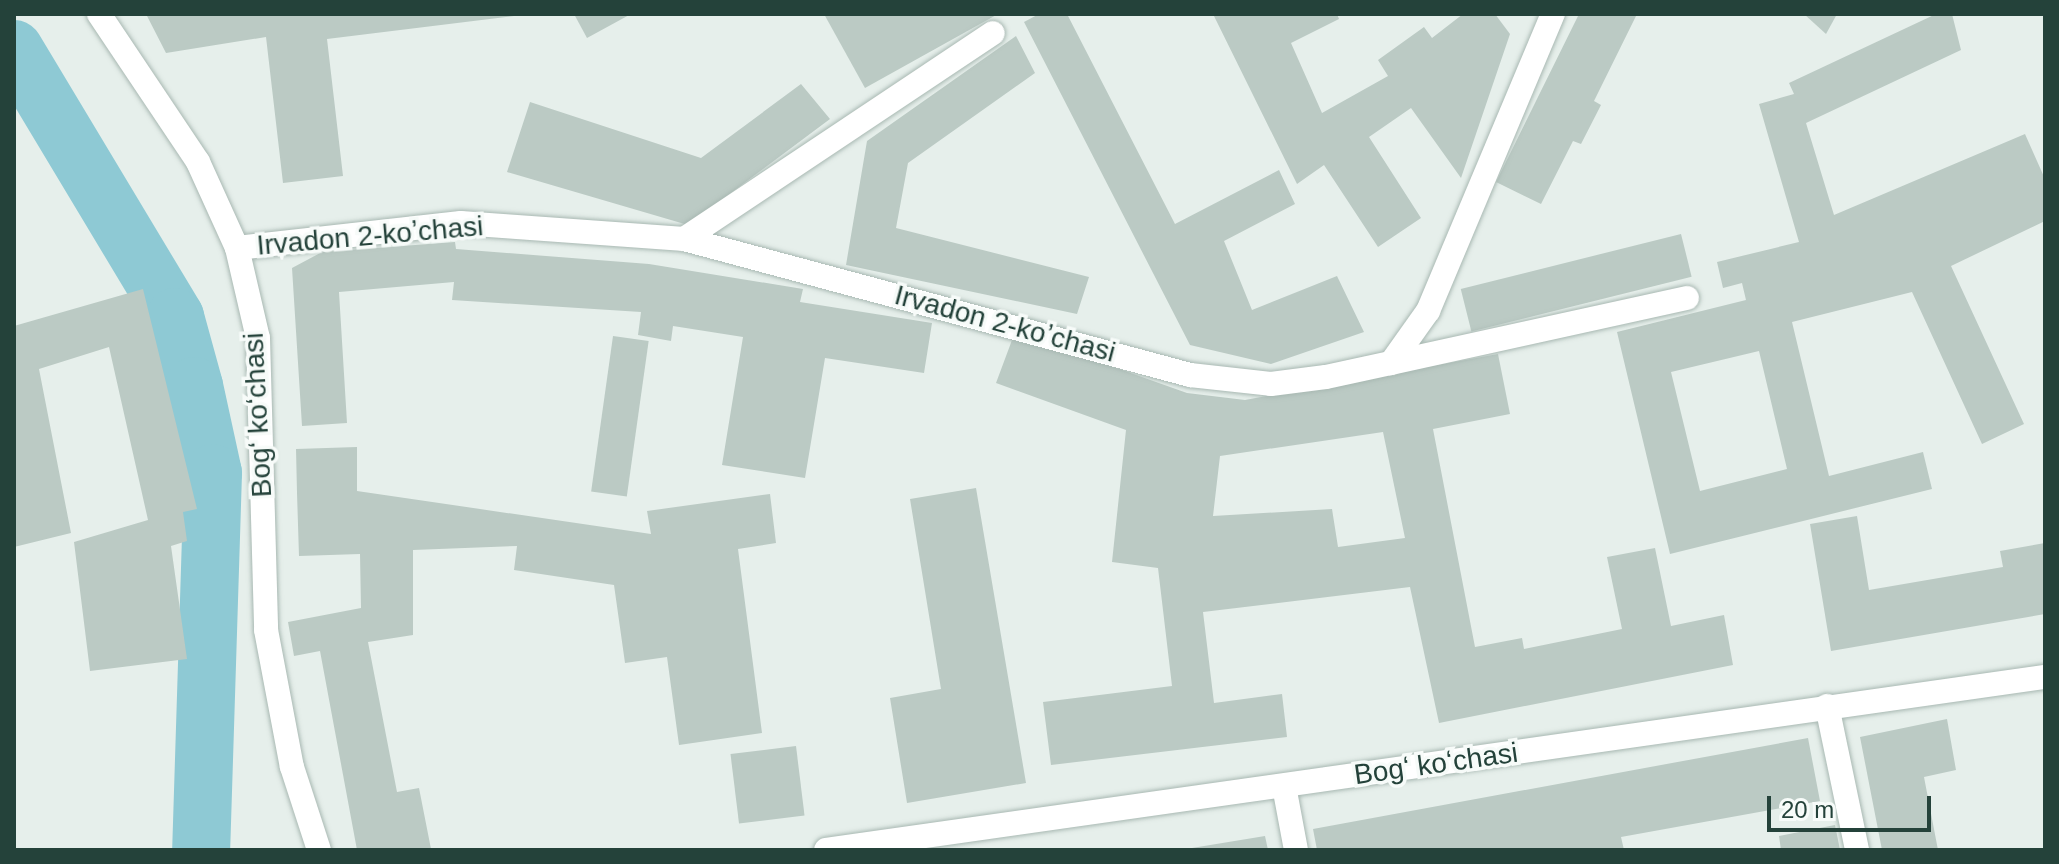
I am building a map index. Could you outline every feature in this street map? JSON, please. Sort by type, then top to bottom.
[{"type":"street","name":"Bogʻ koʻchasi","points":[[99,14],[198,162],[237,248],[258,338],[266,630],[292,767],[319,850]]},
{"type":"street","points":[[1391,363],[1428,311],[1553,14]]},
{"type":"street","points":[[684,239],[993,33]]},
{"type":"street","name":"Irvadon 2-koʼchasi","points":[[237,248],[461,223],[684,239],[1190,375],[1271,384],[1391,363],[1687,298]]},
{"type":"street","name":"Bogʻ koʻchasi","points":[[826,850],[2045,677]]},
{"type":"street","points":[[1827,706],[1857,850]]},
{"type":"street","points":[[1284,786],[1296,850]]},
{"type":"building","points":[[146,14],[514,16],[327,39],[343,176],[283,183],[266,37],[166,53]]},
{"type":"building","points":[[574,14],[631,14],[587,38]]},
{"type":"building","points":[[824,14],[998,14],[865,88]]},
{"type":"building","points":[[1039,14],[1067,14],[1175,224],[1279,170],[1295,204],[1224,241],[1252,310],[1337,276],[1364,332],[1271,364],[1190,345],[1024,22]]},
{"type":"building","points":[[1213,14],[1337,14],[1339,19],[1291,43],[1322,113],[1388,76],[1378,60],[1424,27],[1432,38],[1463,14],[1495,14],[1510,34],[1461,178],[1411,108],[1369,137],[1421,218],[1378,247],[1324,165],[1297,184]]},
{"type":"building","points":[[1579,14],[1637,14],[1594,101],[1601,105],[1581,144],[1573,141],[1541,204],[1496,182]]},
{"type":"building","points":[[1804,14],[1837,14],[1826,34]]},
{"type":"building","points":[[1936,14],[1952,14],[1961,50],[1806,123],[1834,215],[2025,134],[2045,179],[2045,221],[1951,266],[2024,424],[1982,444],[1912,292],[1792,322],[1829,476],[1923,452],[1932,489],[1670,554],[1617,332],[1746,300],[1742,283],[1723,288],[1717,262],[1799,242],[1759,104],[1794,94],[1789,83]],"holes":[[[1759,351],[1787,469],[1700,491],[1671,372]]]},
{"type":"building","points":[[1016,36],[1035,73],[908,163],[896,228],[1089,277],[1077,314],[846,265],[867,141]]},
{"type":"building","points":[[801,84],[830,119],[688,225],[507,172],[530,102],[701,158]]},
{"type":"building","points":[[1681,234],[1692,277],[1471,332],[1461,289]]},
{"type":"building","points":[[455,242],[456,249],[649,264],[803,289],[800,302],[932,323],[924,373],[825,358],[805,478],[722,465],[743,337],[673,326],[671,341],[638,335],[641,312],[452,300],[454,282],[339,292],[347,423],[302,426],[292,268],[322,252]]},
{"type":"building","points":[[143,289],[197,509],[183,512],[187,541],[171,546],[187,659],[90,671],[74,542],[148,520],[109,347],[39,369],[71,533],[14,547],[14,326]]},
{"type":"building","points":[[1015,332],[1187,393],[1245,400],[1498,354],[1510,414],[1433,429],[1475,647],[1522,638],[1524,649],[1622,629],[1607,557],[1655,548],[1671,626],[1724,615],[1733,665],[1439,723],[1410,587],[1203,612],[1214,703],[1282,694],[1287,737],[1051,765],[1043,702],[1172,686],[1158,568],[1112,562],[1126,430],[996,383]],"holes":[[[1383,432],[1405,538],[1338,547],[1332,509],[1213,516],[1220,456]]]},
{"type":"building","points":[[613,336],[649,341],[627,496],[591,491]]},
{"type":"building","points":[[357,447],[357,491],[651,534],[647,511],[770,494],[776,543],[738,549],[762,733],[679,745],[667,657],[625,663],[614,585],[514,570],[517,546],[413,550],[413,635],[368,642],[397,792],[419,788],[431,849],[357,850],[320,651],[294,656],[288,622],[361,608],[360,554],[299,556],[297,493],[296,449]]},
{"type":"building","points":[[976,488],[1026,783],[907,803],[890,698],[941,689],[910,499]]},
{"type":"building","points":[[1857,516],[1869,590],[2003,567],[2000,551],[2045,543],[2045,614],[1831,651],[1810,524]]},
{"type":"building","points":[[1947,719],[1956,770],[1924,777],[1938,850],[1882,850],[1860,737]]},
{"type":"building","points":[[1808,738],[1820,801],[1621,837],[1624,850],[1317,850],[1313,829]]},
{"type":"building","points":[[796,746],[805,815],[739,824],[730,754]]},
{"type":"building","points":[[1835,825],[1840,850],[1781,850],[1779,836]]},
{"type":"building","points":[[1265,836],[1268,850],[1192,850],[1192,848]]},
{"type":"waterway","points":[[14,49],[175,317],[194,386],[213,473],[201,850]]}]
